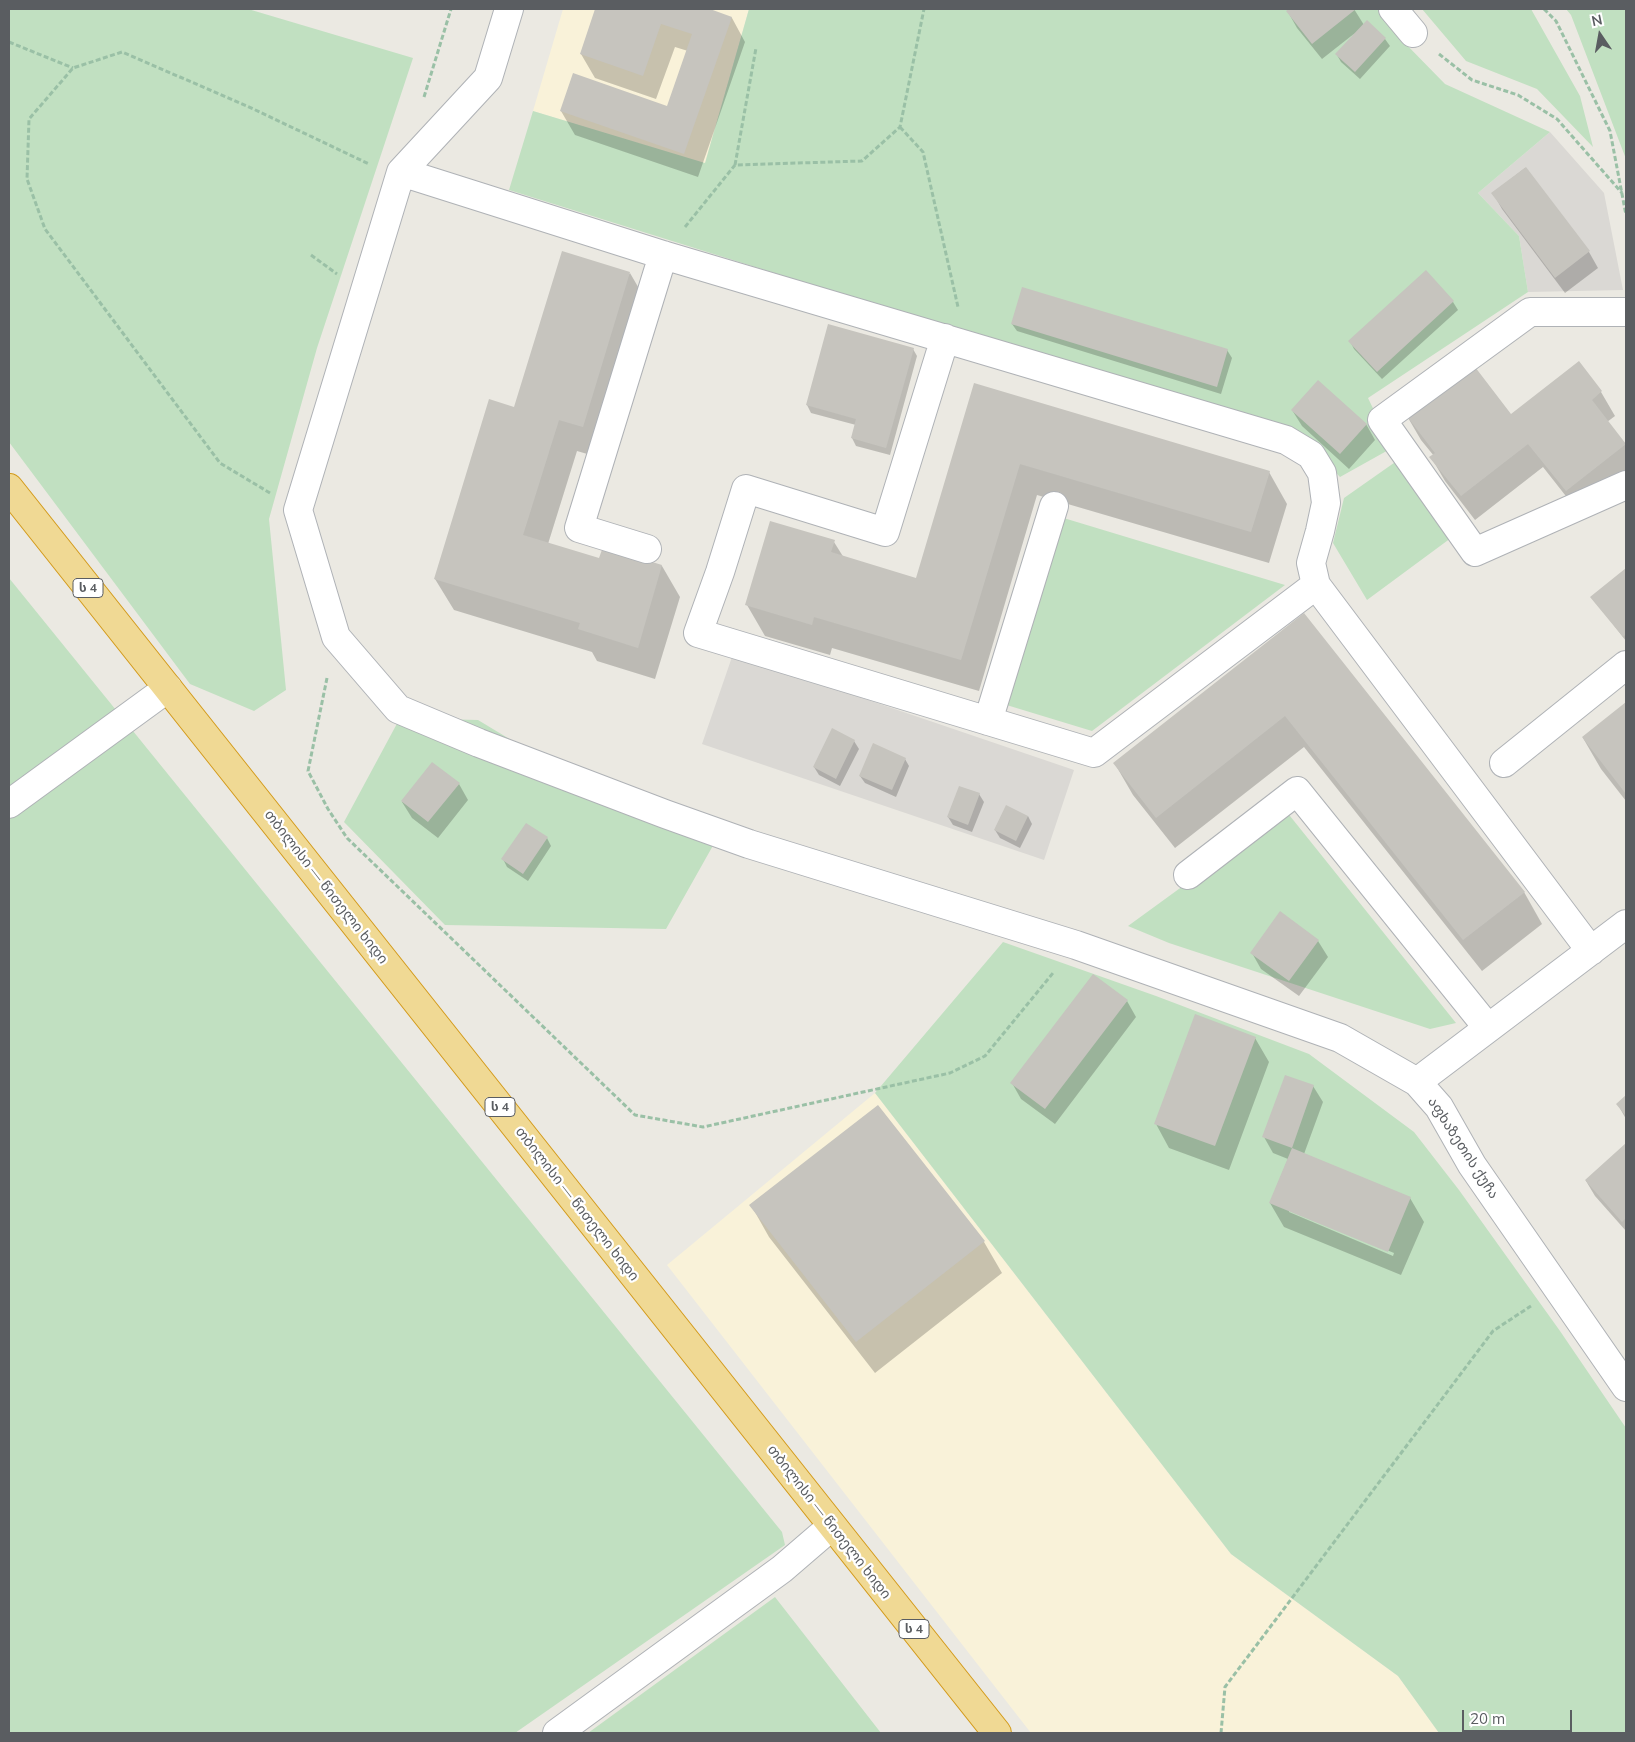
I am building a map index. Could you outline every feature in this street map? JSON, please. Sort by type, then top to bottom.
[{"type":"highway","name":"თბილისი — წითელი ხიდი","points":[[9,488],[997,1733]]},
{"type":"street","points":[[336,637],[298,510],[401,172],[488,78],[509,9]]},
{"type":"street","points":[[1393,9],[1413,33]]},
{"type":"street","points":[[401,172],[663,255],[1286,440],[1311,455],[1322,473],[1326,503],[1311,563],[1316,585],[1591,950]]},
{"type":"street","points":[[647,549],[578,528],[663,255]]},
{"type":"street","points":[[1626,312],[1530,312],[1382,420],[1475,552],[1626,485]]},
{"type":"street","points":[[956,342],[885,532],[746,488],[720,572],[698,632],[1094,752],[1316,585]]},
{"type":"street","points":[[988,721],[1054,506]]},
{"type":"street","name":"აფხაზეთის ქუჩა","points":[[336,637],[398,709],[479,743],[656,811],[740,840],[1076,945],[1340,1038],[1416,1082],[1439,1107],[1472,1165],[1625,1383]]},
{"type":"street","points":[[1504,763],[1626,665]]},
{"type":"street","points":[[9,804],[168,688]]},
{"type":"street","points":[[1188,875],[1297,791],[1488,1028]]},
{"type":"street","points":[[1416,1082],[1626,924]]},
{"type":"street","points":[[557,1733],[782,1569],[832,1526]]},
{"type":"path","points":[[423,99],[451,9]]},
{"type":"path","points":[[736,165],[862,161],[900,127],[924,9]]},
{"type":"path","points":[[1544,9],[1556,21],[1610,131],[1626,215]]},
{"type":"path","points":[[1413,33],[1472,80],[1518,95],[1557,120],[1622,193]]},
{"type":"path","points":[[9,42],[73,68]]},
{"type":"path","points":[[663,255],[736,165],[756,48]]},
{"type":"path","points":[[298,510],[220,463],[45,229],[27,179],[29,119],[73,68],[122,52],[247,106],[368,163],[401,172]]},
{"type":"path","points":[[900,127],[923,152],[956,342]]},
{"type":"path","points":[[336,637],[308,771],[328,809],[347,838],[634,1115],[704,1127],[950,1073],[985,1056],[1076,945]]},
{"type":"path","points":[[1221,1733],[1225,1687],[1493,1331],[1558,1289]]},
{"type":"shaded area","points":[[563,9],[749,9],[705,164],[533,111]]},
{"type":"shaded area","points":[[1550,132],[1604,193],[1623,290],[1528,292],[1519,236],[1478,193]]},
{"type":"shaded area","points":[[733,654],[1074,770],[1044,860],[702,744]]},
{"type":"shaded area","points":[[875,1093],[1231,1554],[1398,1676],[1439,1733],[1031,1733],[667,1265]]},
{"type":"green space","points":[[9,9],[248,9],[413,58],[317,348],[269,519],[286,690],[254,711],[190,684],[9,442]]},
{"type":"green space","points":[[749,9],[1378,9],[1399,37],[1445,84],[1550,132],[1478,193],[1519,236],[1528,292],[1368,398],[1392,448],[1340,477],[1296,431],[947,327],[509,190],[533,111],[705,163]]},
{"type":"green space","points":[[1422,9],[1531,9],[1580,96],[1593,147],[1537,89],[1466,61]]},
{"type":"green space","points":[[1566,9],[1626,9],[1626,159],[1571,15]]},
{"type":"green space","points":[[1401,458],[1455,535],[1367,600],[1333,543],[1344,498]]},
{"type":"green space","points":[[1057,516],[1285,585],[1092,731],[1000,703]]},
{"type":"green space","points":[[9,578],[782,1532],[785,1545],[515,1733],[9,1733]]},
{"type":"green space","points":[[400,718],[478,720],[647,822],[715,842],[666,929],[445,925],[344,822]]},
{"type":"green space","points":[[1286,811],[1456,1023],[1430,1029],[1169,943],[1128,926]]},
{"type":"green space","points":[[1003,942],[1156,996],[1309,1054],[1414,1132],[1459,1190],[1560,1331],[1626,1428],[1626,1733],[1439,1733],[1398,1676],[1231,1554],[875,1093]]},
{"type":"green space","points":[[775,1597],[881,1733],[588,1733]]},
{"type":"building","points":[[595,9],[710,9],[732,17],[684,154],[560,111],[573,73],[667,106],[692,34],[661,24],[643,76],[580,54]]},
{"type":"building","points":[[1289,9],[1356,9],[1312,44],[1286,11]]},
{"type":"building","points":[[1367,20],[1386,38],[1355,72],[1335,54]]},
{"type":"building","points":[[1526,167],[1590,251],[1555,278],[1491,193]]},
{"type":"building","points":[[562,251],[630,272],[583,427],[559,420],[523,535],[599,558],[603,547],[662,565],[638,648],[578,629],[580,623],[434,579],[489,399],[514,407]]},
{"type":"building","points":[[1426,270],[1454,301],[1377,372],[1348,341]]},
{"type":"building","points":[[1022,287],[1228,349],[1217,387],[1011,324]]},
{"type":"building","points":[[828,324],[914,348],[886,448],[851,438],[856,419],[806,405]]},
{"type":"building","points":[[1579,361],[1602,391],[1592,400],[1626,444],[1566,491],[1528,444],[1461,496],[1429,457],[1435,453],[1406,415],[1472,363],[1511,414]]},
{"type":"building","points":[[1318,380],[1367,424],[1340,454],[1291,410]]},
{"type":"building","points":[[974,383],[1270,471],[1251,532],[1020,464],[961,660],[814,617],[812,625],[745,605],[770,521],[835,540],[831,552],[916,578]]},
{"type":"building","points":[[1626,568],[1626,634],[1623,637],[1590,597]]},
{"type":"building","points":[[1304,613],[1525,892],[1463,940],[1285,716],[1156,818],[1113,763]]},
{"type":"building","points":[[1626,702],[1626,794],[1582,737]]},
{"type":"building","points":[[832,728],[855,740],[836,779],[813,767]]},
{"type":"building","points":[[873,743],[906,758],[892,790],[859,776]]},
{"type":"building","points":[[432,762],[460,783],[428,822],[401,801]]},
{"type":"building","points":[[959,786],[980,793],[968,825],[947,817]]},
{"type":"building","points":[[1006,805],[1028,816],[1016,841],[994,830]]},
{"type":"building","points":[[526,823],[548,837],[523,874],[501,859]]},
{"type":"building","points":[[1280,911],[1319,940],[1289,981],[1250,953]]},
{"type":"building","points":[[1093,974],[1128,1000],[1045,1109],[1010,1083]]},
{"type":"building","points":[[1195,1014],[1256,1037],[1215,1146],[1154,1124]]},
{"type":"building","points":[[1285,1075],[1314,1085],[1292,1148],[1262,1137]]},
{"type":"building","points":[[1626,1095],[1626,1116],[1616,1104]]},
{"type":"building","points":[[878,1105],[985,1241],[856,1342],[749,1205]]},
{"type":"building","points":[[1626,1143],[1626,1218],[1622,1222],[1585,1180]]},
{"type":"building","points":[[1292,1148],[1411,1197],[1388,1252],[1269,1203]]}]
